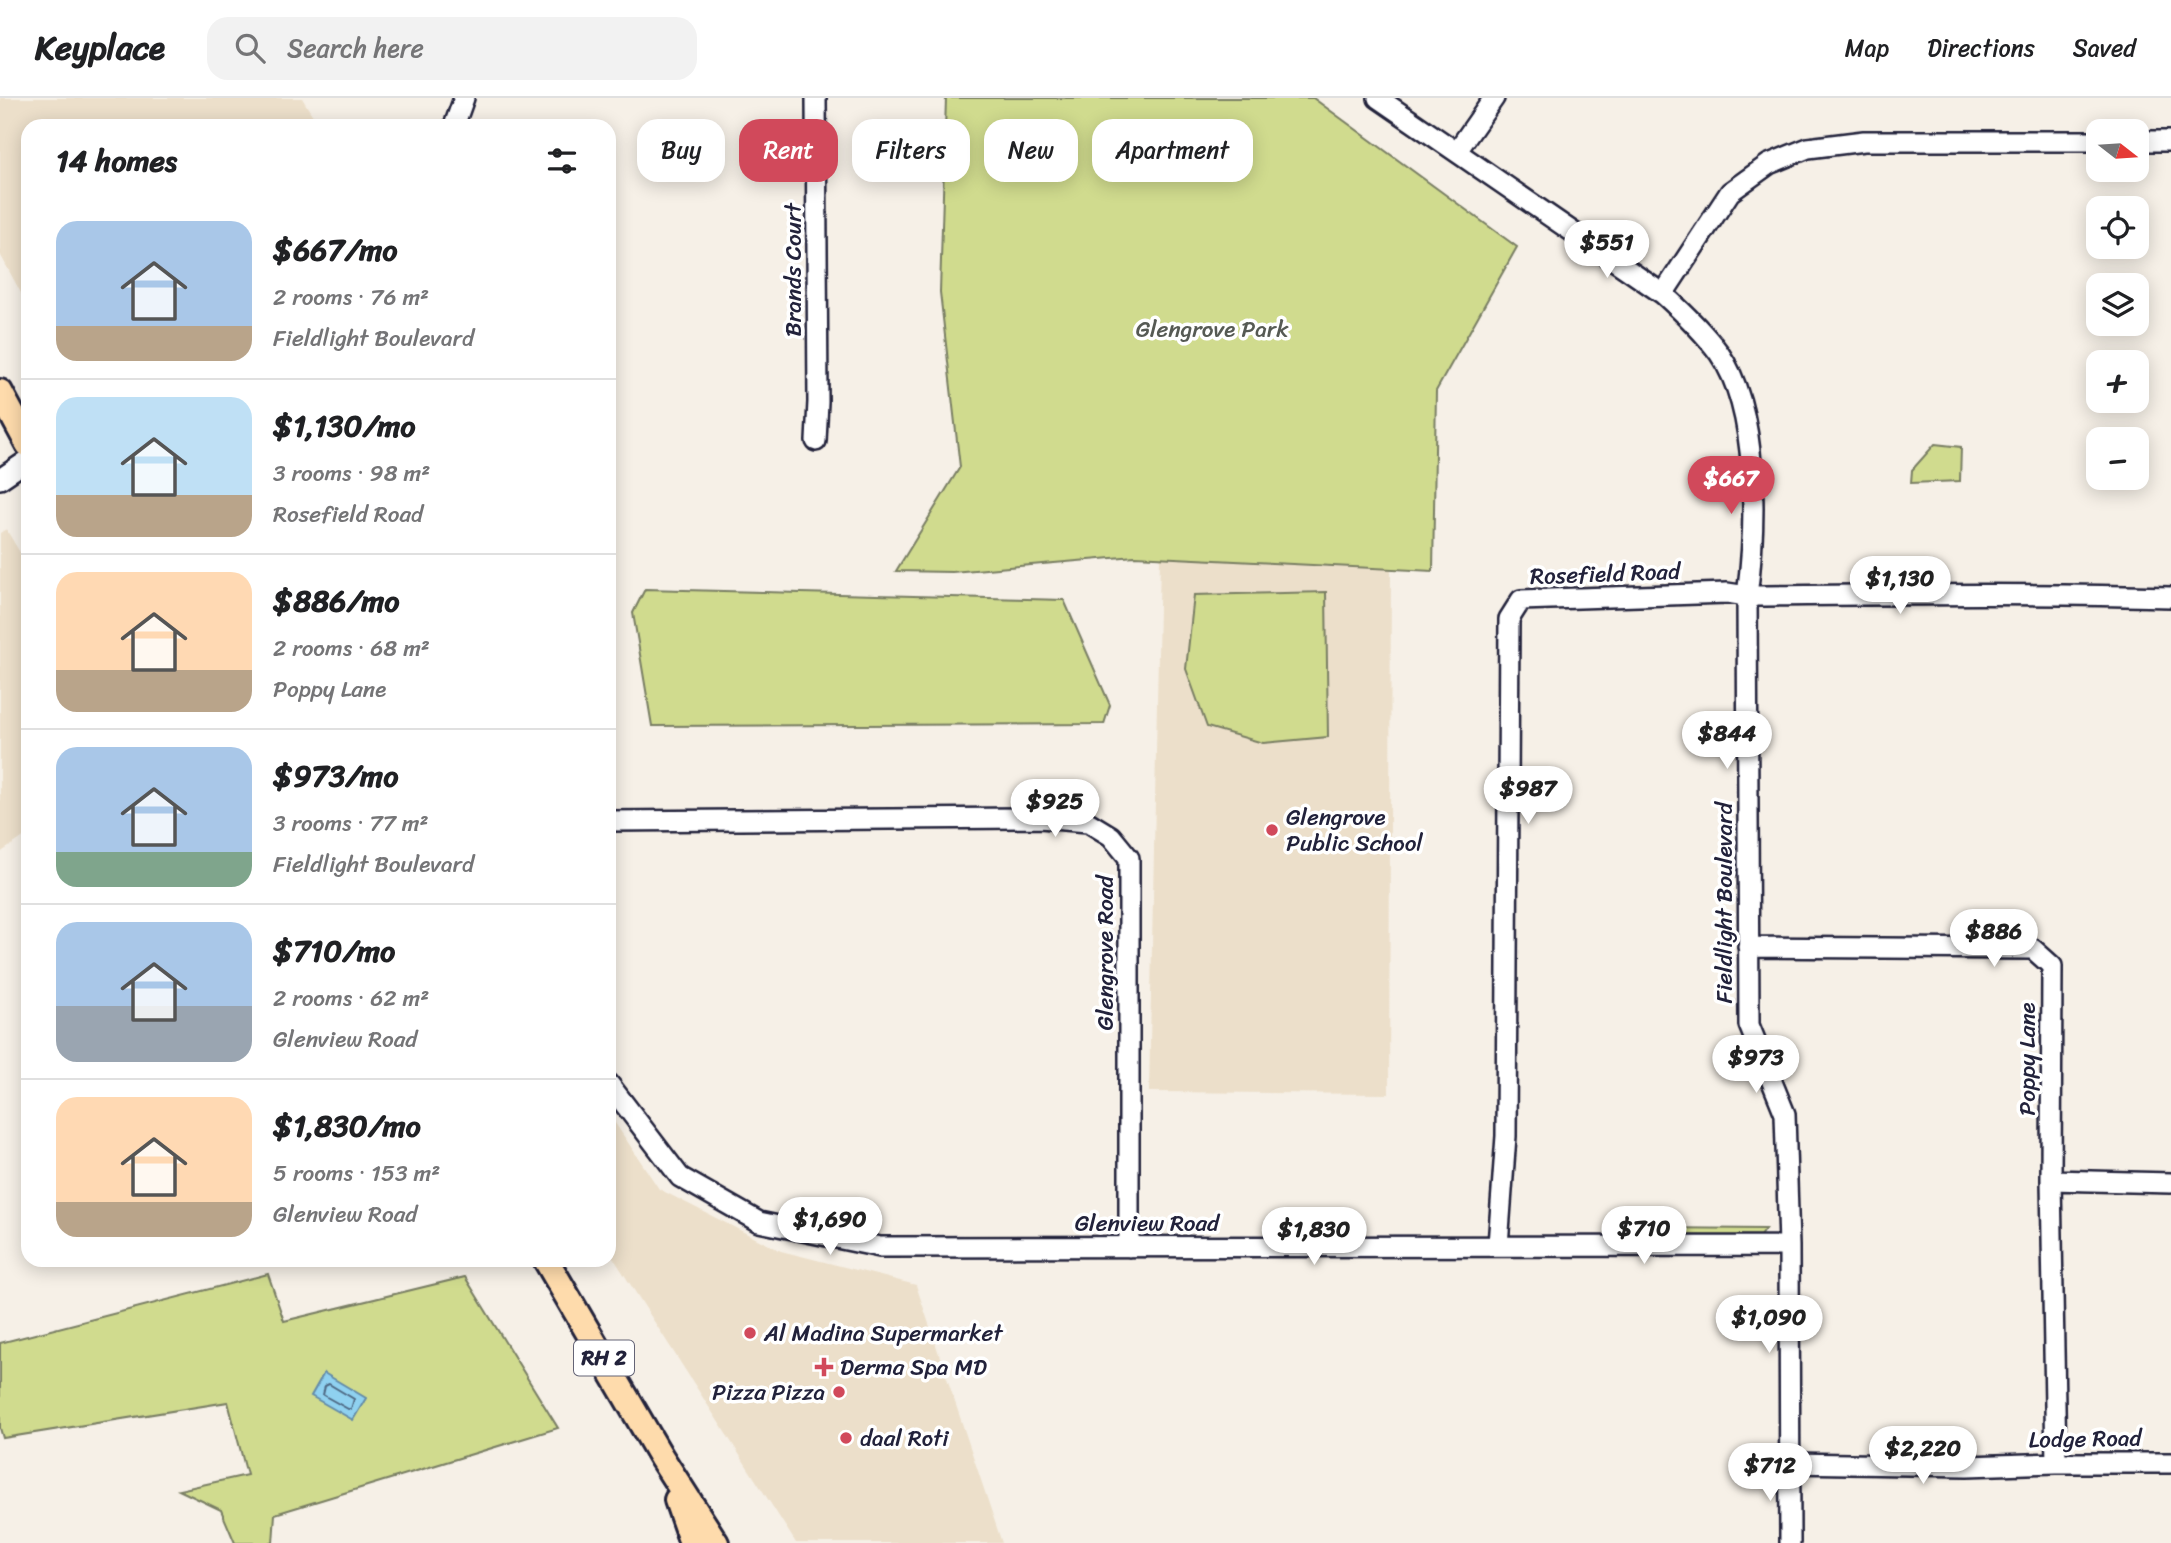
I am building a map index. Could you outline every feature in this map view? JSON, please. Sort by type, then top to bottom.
[{"type":"main road","points":[[0,392],[21,431]]},
{"type":"main road","name":"RH 2","points":[[550,1267],[661,1457],[716,1543]]},
{"type":"main road","points":[[661,1457],[692,1543]]},
{"type":"street","points":[[456,119],[464,98]]},
{"type":"street","name":"Brands Court","points":[[816,98],[816,441]]},
{"type":"street","name":"Fieldlight Boulevard","points":[[1378,98],[1663,294],[1696,325],[1720,354],[1739,396],[1750,438],[1751,555],[1747,596],[1749,1025],[1785,1114],[1789,1246],[1790,1543]]},
{"type":"street","points":[[1457,151],[1494,98]]},
{"type":"street","points":[[1663,294],[1730,192],[1769,164],[1808,148],[1864,141],[2086,141]]},
{"type":"street","points":[[2149,141],[2171,141]]},
{"type":"street","points":[[0,479],[21,465]]},
{"type":"street","name":"Rosefield Road","points":[[1498,1245],[1506,1136],[1509,620],[1521,600],[1727,593],[1747,596],[1932,596],[2052,593],[2171,597]]},
{"type":"street","name":"Glengrove Road","points":[[616,821],[1040,818],[1088,822],[1111,836],[1129,858],[1129,1247]]},
{"type":"street","name":"Poppy Lane","points":[[1748,947],[2033,949],[2052,966],[2051,1180],[2056,1463]]},
{"type":"street","name":"Glenview Road","points":[[616,1093],[680,1177],[759,1222],[880,1247],[1789,1246]]},
{"type":"street","points":[[2051,1180],[2171,1183]]},
{"type":"street","name":"Lodge Road","points":[[1790,1463],[1967,1466],[2171,1463]]},
{"type":"shaded area","points":[[0,98],[302,98],[315,119],[21,119],[21,293],[0,254]]},
{"type":"shaded area","points":[[6,529],[21,554],[21,839],[0,853],[0,533]]},
{"type":"shaded area","name":"Glengrove Public School","points":[[1160,557],[1391,568],[1389,1094],[1149,1092]]},
{"type":"shaded area","points":[[616,1124],[659,1189],[781,1251],[916,1285],[1002,1543],[796,1543],[616,1262]]},
{"type":"green space","name":"Glengrove Park","points":[[946,98],[1313,98],[1517,247],[1436,391],[1433,571],[1135,556],[952,572],[896,571],[960,467],[940,292],[943,182],[970,182],[970,119],[945,119]]},
{"type":"green space","points":[[1935,444],[1961,447],[1960,481],[1911,483],[1912,470]]},
{"type":"green space","points":[[645,589],[1064,600],[1110,705],[1104,724],[652,726],[633,613]]},
{"type":"green space","points":[[1326,592],[1328,737],[1263,743],[1207,727],[1186,669],[1194,595]]},
{"type":"green space","points":[[1653,1228],[1765,1229],[1759,1237],[1653,1235]]},
{"type":"green space","points":[[268,1274],[284,1321],[465,1277],[558,1428],[275,1514],[273,1543],[235,1543],[221,1510],[179,1490],[247,1475],[228,1402],[3,1438],[0,1428],[0,1343]]},
{"type":"water","points":[[324,1373],[366,1398],[353,1420],[311,1396]]},
{"type":"place","name":"Glengrove Public School","points":[[1272,830]]},
{"type":"place","name":"Al Madina Supermarket","points":[[750,1333]]},
{"type":"place","name":"Derma Spa MD","points":[[824,1367]]},
{"type":"place","name":"Pizza Pizza","points":[[839,1392]]},
{"type":"place","name":"daal Roti","points":[[846,1438]]}]
